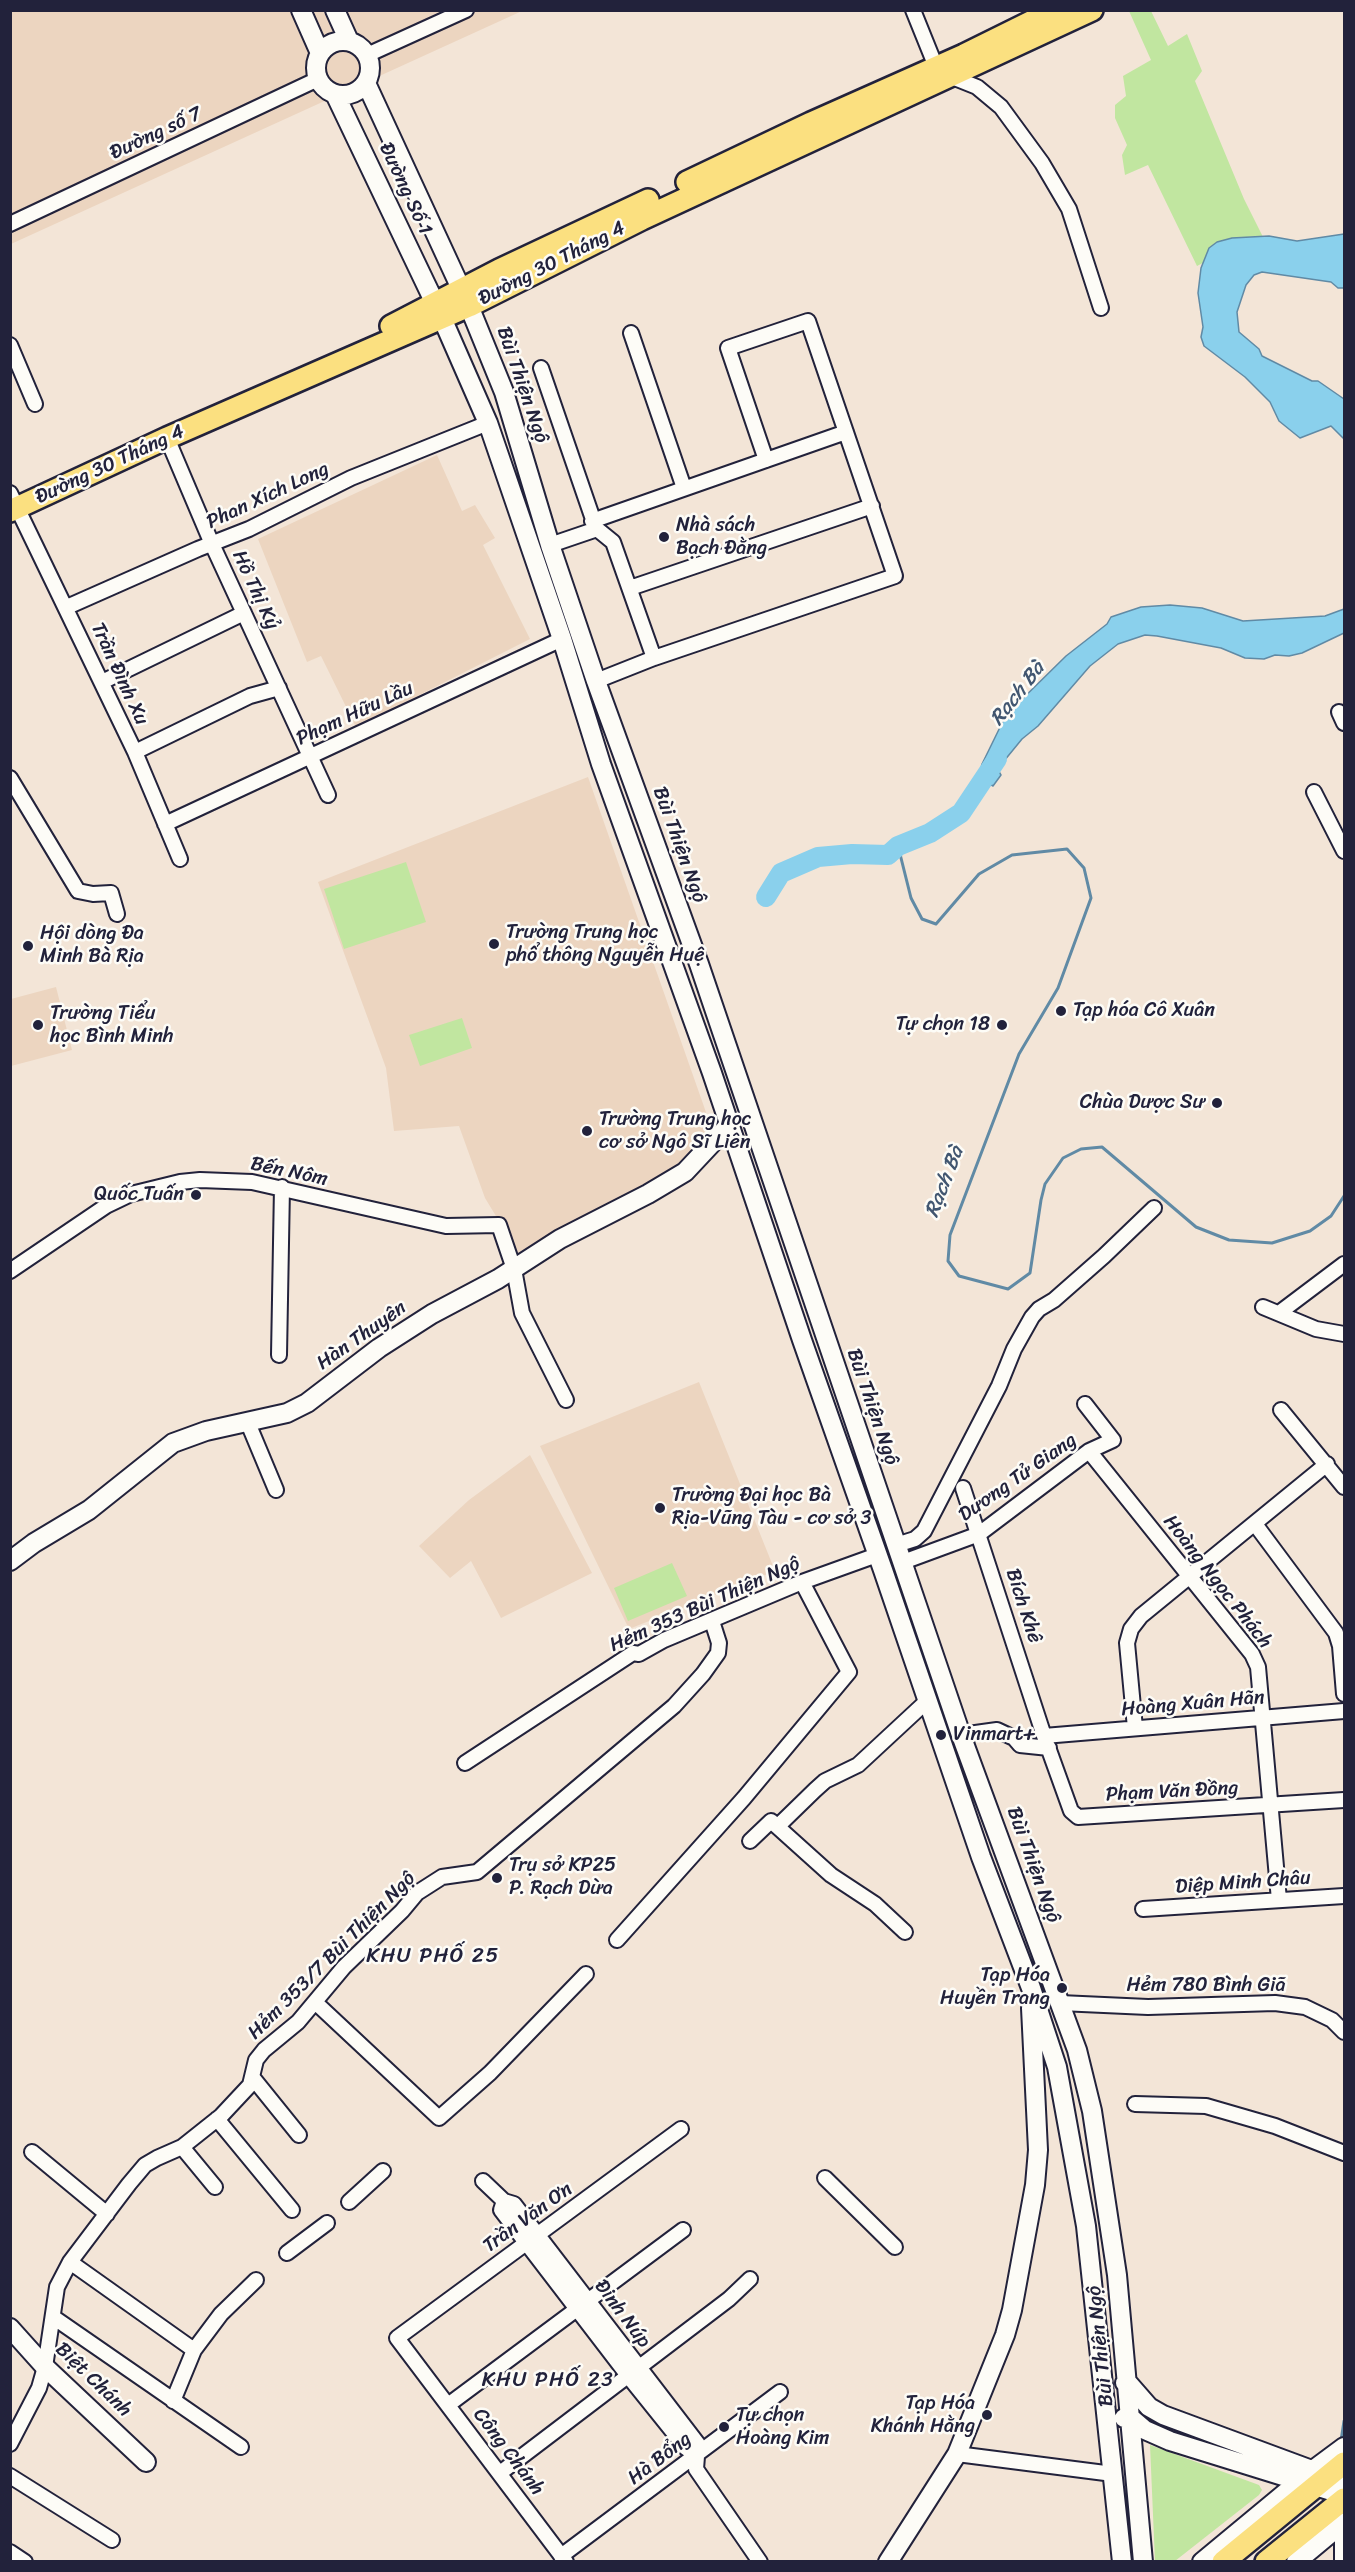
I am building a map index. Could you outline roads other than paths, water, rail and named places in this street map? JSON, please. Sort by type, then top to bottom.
[{"type":"main road","points":[[301,10],[320,53]]},
{"type":"main road","points":[[334,10],[349,41]]},
{"type":"main road","name":"Đường 30 Tháng 4","points":[[953,70],[1054,10]]},
{"type":"main road","name":"Đường 30 Tháng 4","points":[[13,502],[168,438],[465,298],[672,197],[1087,11]]},
{"type":"main road","points":[[349,41],[360,46],[367,55],[371,68],[366,83],[354,93],[335,94],[323,87],[318,79],[316,62],[320,53],[334,42],[349,41]]},
{"type":"main road","name":"Đường Số 1","points":[[366,83],[465,298]]},
{"type":"main road","name":"Đường Số 1","points":[[335,94],[439,310]]},
{"type":"main road","name":"Bùi Thiện Ngộ","points":[[465,298],[504,392],[550,545],[596,681],[670,887],[961,1735],[1077,2050],[1092,2111],[1117,2275],[1143,2562]]},
{"type":"main road","name":"Đường 30 Tháng 4","points":[[13,502],[152,432],[361,341],[439,310]]},
{"type":"main road","name":"Bùi Thiện Ngộ","points":[[439,310],[488,423],[530,552],[562,639],[601,764],[730,1124],[981,1857],[1031,1988],[1057,2067],[1072,2142],[1088,2246],[1122,2562]]},
{"type":"main road","points":[[530,552],[550,545]]},
{"type":"main road","points":[[648,896],[670,887]]},
{"type":"main road","name":"Hàn Thuyên","points":[[10,1561],[34,1543],[89,1510],[173,1443],[206,1431],[287,1413],[307,1403],[379,1348],[432,1314],[514,1269],[560,1239],[648,1194],[685,1172],[730,1124]]},
{"type":"main road","points":[[747,1176],[767,1169]]},
{"type":"main road","points":[[880,1562],[899,1554]]},
{"type":"main road","name":"Bùi Thiện Ngộ","points":[[888,2562],[957,2454],[1005,2335],[1016,2293],[1035,2185],[1039,2133],[1031,1988]]},
{"type":"main road","name":"Biệt Chánh","points":[[10,2328],[45,2367],[146,2462]]},
{"type":"main road","points":[[1104,2385],[1128,2383],[1149,2407],[1163,2415],[1324,2476],[1344,2497],[1266,2562]]},
{"type":"main road","points":[[1107,2420],[1131,2418],[1145,2430],[1170,2441],[1324,2476]]},
{"type":"main road","points":[[1223,2562],[1324,2476],[1344,2447]]},
{"type":"main road","points":[[1202,2562],[1324,2476]]},
{"type":"main road","points":[[1296,2562],[1342,2524]]},
{"type":"street","points":[[367,55],[466,10]]},
{"type":"street","points":[[913,10],[953,70],[1000,107],[1042,163],[1070,209],[1101,308]]},
{"type":"street","name":"Đường số 7","points":[[10,224],[318,79]]},
{"type":"street","points":[[596,681],[654,658],[895,576],[808,321],[728,348],[766,460]]},
{"type":"street","points":[[631,333],[684,488]]},
{"type":"street","points":[[10,345],[35,404]]},
{"type":"street","points":[[540,368],[594,525],[613,542],[654,658]]},
{"type":"street","name":"Phan Xích Long","points":[[67,607],[249,530],[351,478],[488,423]]},
{"type":"street","points":[[550,545],[684,488],[846,432]]},
{"type":"street","name":"Hồ Thị Kỷ","points":[[168,438],[243,613],[328,795]]},
{"type":"street","name":"Trần Đình Xu","points":[[13,502],[67,607],[135,752],[180,859]]},
{"type":"street","points":[[630,588],[872,506]]},
{"type":"street","points":[[102,682],[243,613]]},
{"type":"street","name":"Phạm Hữu Lầu","points":[[165,824],[562,639]]},
{"type":"street","points":[[135,752],[250,696],[279,688]]},
{"type":"street","points":[[10,778],[78,891],[93,894],[111,893],[117,914]]},
{"type":"street","points":[[1314,792],[1344,848]]},
{"type":"street","name":"Bến Nôm","points":[[10,1271],[106,1206],[131,1194],[157,1185],[200,1180],[252,1182],[282,1187],[309,1196],[446,1226],[499,1225],[514,1269]]},
{"type":"street","points":[[279,1356],[282,1187]]},
{"type":"street","points":[[899,1554],[924,1531],[1032,1317],[1096,1263],[1154,1208]]},
{"type":"street","points":[[1279,1312],[1344,1264]]},
{"type":"street","points":[[514,1269],[522,1313],[566,1400]]},
{"type":"street","points":[[1263,1307],[1316,1329],[1344,1334]]},
{"type":"street","name":"Dương Tử Giang","points":[[899,1554],[979,1534],[1089,1451],[1113,1440],[1085,1404]]},
{"type":"street","points":[[1281,1410],[1344,1487]]},
{"type":"street","points":[[248,1423],[276,1490]]},
{"type":"street","name":"Hoàng Ngọc Phách","points":[[1089,1451],[1252,1654],[1258,1667],[1279,1900]]},
{"type":"street","points":[[1135,1728],[1127,1643],[1131,1629],[1141,1616],[1327,1464]]},
{"type":"street","name":"Bích Khê","points":[[963,1488],[1047,1742]]},
{"type":"street","points":[[1255,1524],[1336,1633],[1340,1646],[1344,1694]]},
{"type":"street","name":"Hẻm 353 Bùi Thiện Ngộ","points":[[465,1763],[619,1662],[802,1582],[880,1562]]},
{"type":"street","points":[[617,1940],[744,1798],[849,1672],[802,1582]]},
{"type":"street","name":"Hẻm 353/7 Bùi Thiện Ngộ","points":[[10,2444],[39,2388],[45,2367],[57,2287],[70,2262],[145,2165],[182,2147],[218,2119],[245,2092],[253,2078],[256,2060],[298,2022],[344,1967],[417,1893],[442,1877],[477,1872],[674,1706],[703,1674],[718,1653],[719,1643],[712,1621]]},
{"type":"street","points":[[778,1826],[825,1781],[858,1765],[927,1701]]},
{"type":"street","name":"Hoàng Xuân Hãn","points":[[1047,1742],[1135,1728],[1344,1711]]},
{"type":"street","points":[[961,1735],[997,1730],[1014,1738],[1020,1744],[1047,1742]]},
{"type":"street","name":"Phạm Văn Đồng","points":[[1047,1742],[1071,1811],[1077,1817],[1344,1800]]},
{"type":"street","points":[[750,1841],[771,1821],[831,1875],[875,1904],[905,1932]]},
{"type":"street","name":"Diệp Minh Châu","points":[[1143,1909],[1344,1896]]},
{"type":"street","points":[[315,2002],[439,2118],[490,2073],[586,1974]]},
{"type":"street","name":"Hẻm 780 Bình Giã","points":[[1060,2003],[1148,2007],[1275,2003],[1305,2007],[1332,2020],[1344,2032]]},
{"type":"street","points":[[253,2078],[299,2134]]},
{"type":"street","points":[[1135,2104],[1206,2106],[1275,2126],[1344,2153]]},
{"type":"street","points":[[218,2119],[292,2211]]},
{"type":"street","name":"Trần Văn Ơn","points":[[398,2338],[681,2129]]},
{"type":"street","points":[[182,2147],[215,2187]]},
{"type":"street","points":[[32,2152],[107,2214]]},
{"type":"street","points":[[349,2202],[383,2171]]},
{"type":"street","points":[[825,2178],[895,2247]]},
{"type":"street","name":"Đinh Núp","points":[[483,2181],[504,2201],[514,2204],[532,2239],[634,2372],[699,2444],[696,2469],[759,2562]]},
{"type":"street","points":[[287,2253],[327,2223]]},
{"type":"street","points":[[448,2405],[683,2230]]},
{"type":"street","points":[[70,2262],[194,2350]]},
{"type":"street","points":[[500,2473],[634,2372],[750,2279]]},
{"type":"street","points":[[173,2401],[194,2350],[221,2314],[256,2280]]},
{"type":"street","points":[[52,2317],[241,2447]]},
{"type":"street","name":"Công Chánh","points":[[398,2338],[564,2559]]},
{"type":"street","name":"Hà Bổng","points":[[564,2559],[780,2392]]},
{"type":"street","points":[[957,2454],[1113,2474]]},
{"type":"street","points":[[10,2476],[112,2540]]},
{"type":"street","points":[[1342,2524],[1342,2562]]},
{"type":"street","points":[[10,2552],[25,2562]]},
{"type":"water","points":[[1344,234],[1344,288],[1338,288],[1331,282],[1262,272],[1254,275],[1246,285],[1237,312],[1239,332],[1259,349],[1262,356],[1312,381],[1318,381],[1344,399],[1344,439],[1331,426],[1300,438],[1279,421],[1270,402],[1245,377],[1204,346],[1201,337],[1203,327],[1198,293],[1201,268],[1209,248],[1217,242],[1232,238],[1269,236],[1297,241]]},
{"type":"water","points":[[1170,605],[1202,608],[1243,621],[1325,616],[1344,609],[1344,633],[1302,653],[1289,656],[1275,655],[1264,659],[1245,658],[1221,648],[1157,636],[1145,635],[1118,644],[1090,666],[1038,726],[1022,739],[998,770],[1001,775],[993,786],[979,777],[982,764],[1006,715],[1066,656],[1107,624],[1111,617],[1141,607]]},
{"type":"waterway","name":"Rạch Bà","points":[[766,897],[781,873],[818,857],[852,854],[888,855],[898,846],[930,833],[961,813],[997,759]]},
{"type":"waterway","name":"Rạch Bà","points":[[898,846],[911,898],[922,919],[936,924],[979,874],[1012,855],[1067,849],[1084,868],[1091,898],[1058,988],[1019,1054],[950,1235],[948,1261],[959,1276],[1008,1289],[1030,1273],[1045,1184],[1063,1158],[1081,1149],[1102,1147],[1196,1227],[1229,1240],[1272,1243],[1310,1231],[1331,1216],[1344,1196]]},
{"type":"waterway","name":"Rạch Bà","points":[[1341,2441],[1344,2421]]},
{"type":"place","name":"Nhà sách Bạch Đằng","points":[[664,537]]},
{"type":"place","name":"Trường Trung học phổ thông Nguyễn Huệ","points":[[494,944]]},
{"type":"place","name":"Hội dòng Đa Minh Bà Rịa","points":[[28,946]]},
{"type":"place","name":"Tạp hóa Cô Xuân","points":[[1061,1011]]},
{"type":"place","name":"Trường Tiểu học Bình Minh","points":[[38,1025]]},
{"type":"place","name":"Tự chọn 18","points":[[1002,1025]]},
{"type":"place","name":"Chùa Dược Sư","points":[[1217,1103]]},
{"type":"place","name":"Trường Trung học cơ sở Ngô Sĩ Liên","points":[[587,1131]]},
{"type":"place","name":"Quốc Tuấn","points":[[196,1195]]},
{"type":"place","name":"Trường Đại học Bà Rịa-Vũng Tàu - cơ sở 3","points":[[660,1508]]},
{"type":"place","name":"Vinmart+","points":[[941,1735]]},
{"type":"place","name":"Trụ sở KP25 P. Rạch Dừa","points":[[497,1878]]},
{"type":"place","name":"Tạp Hóa Huyền Trang","points":[[1062,1988]]},
{"type":"place","name":"Tạp Hóa Khánh Hằng","points":[[987,2415]]},
{"type":"place","name":"Tự chọn Hoàng Kim","points":[[724,2427]]},
{"type":"district","name":"KHU PHỐ 25","points":[[433,1957]]},
{"type":"district","name":"KHU PHỐ 23","points":[[548,2381]]}]
